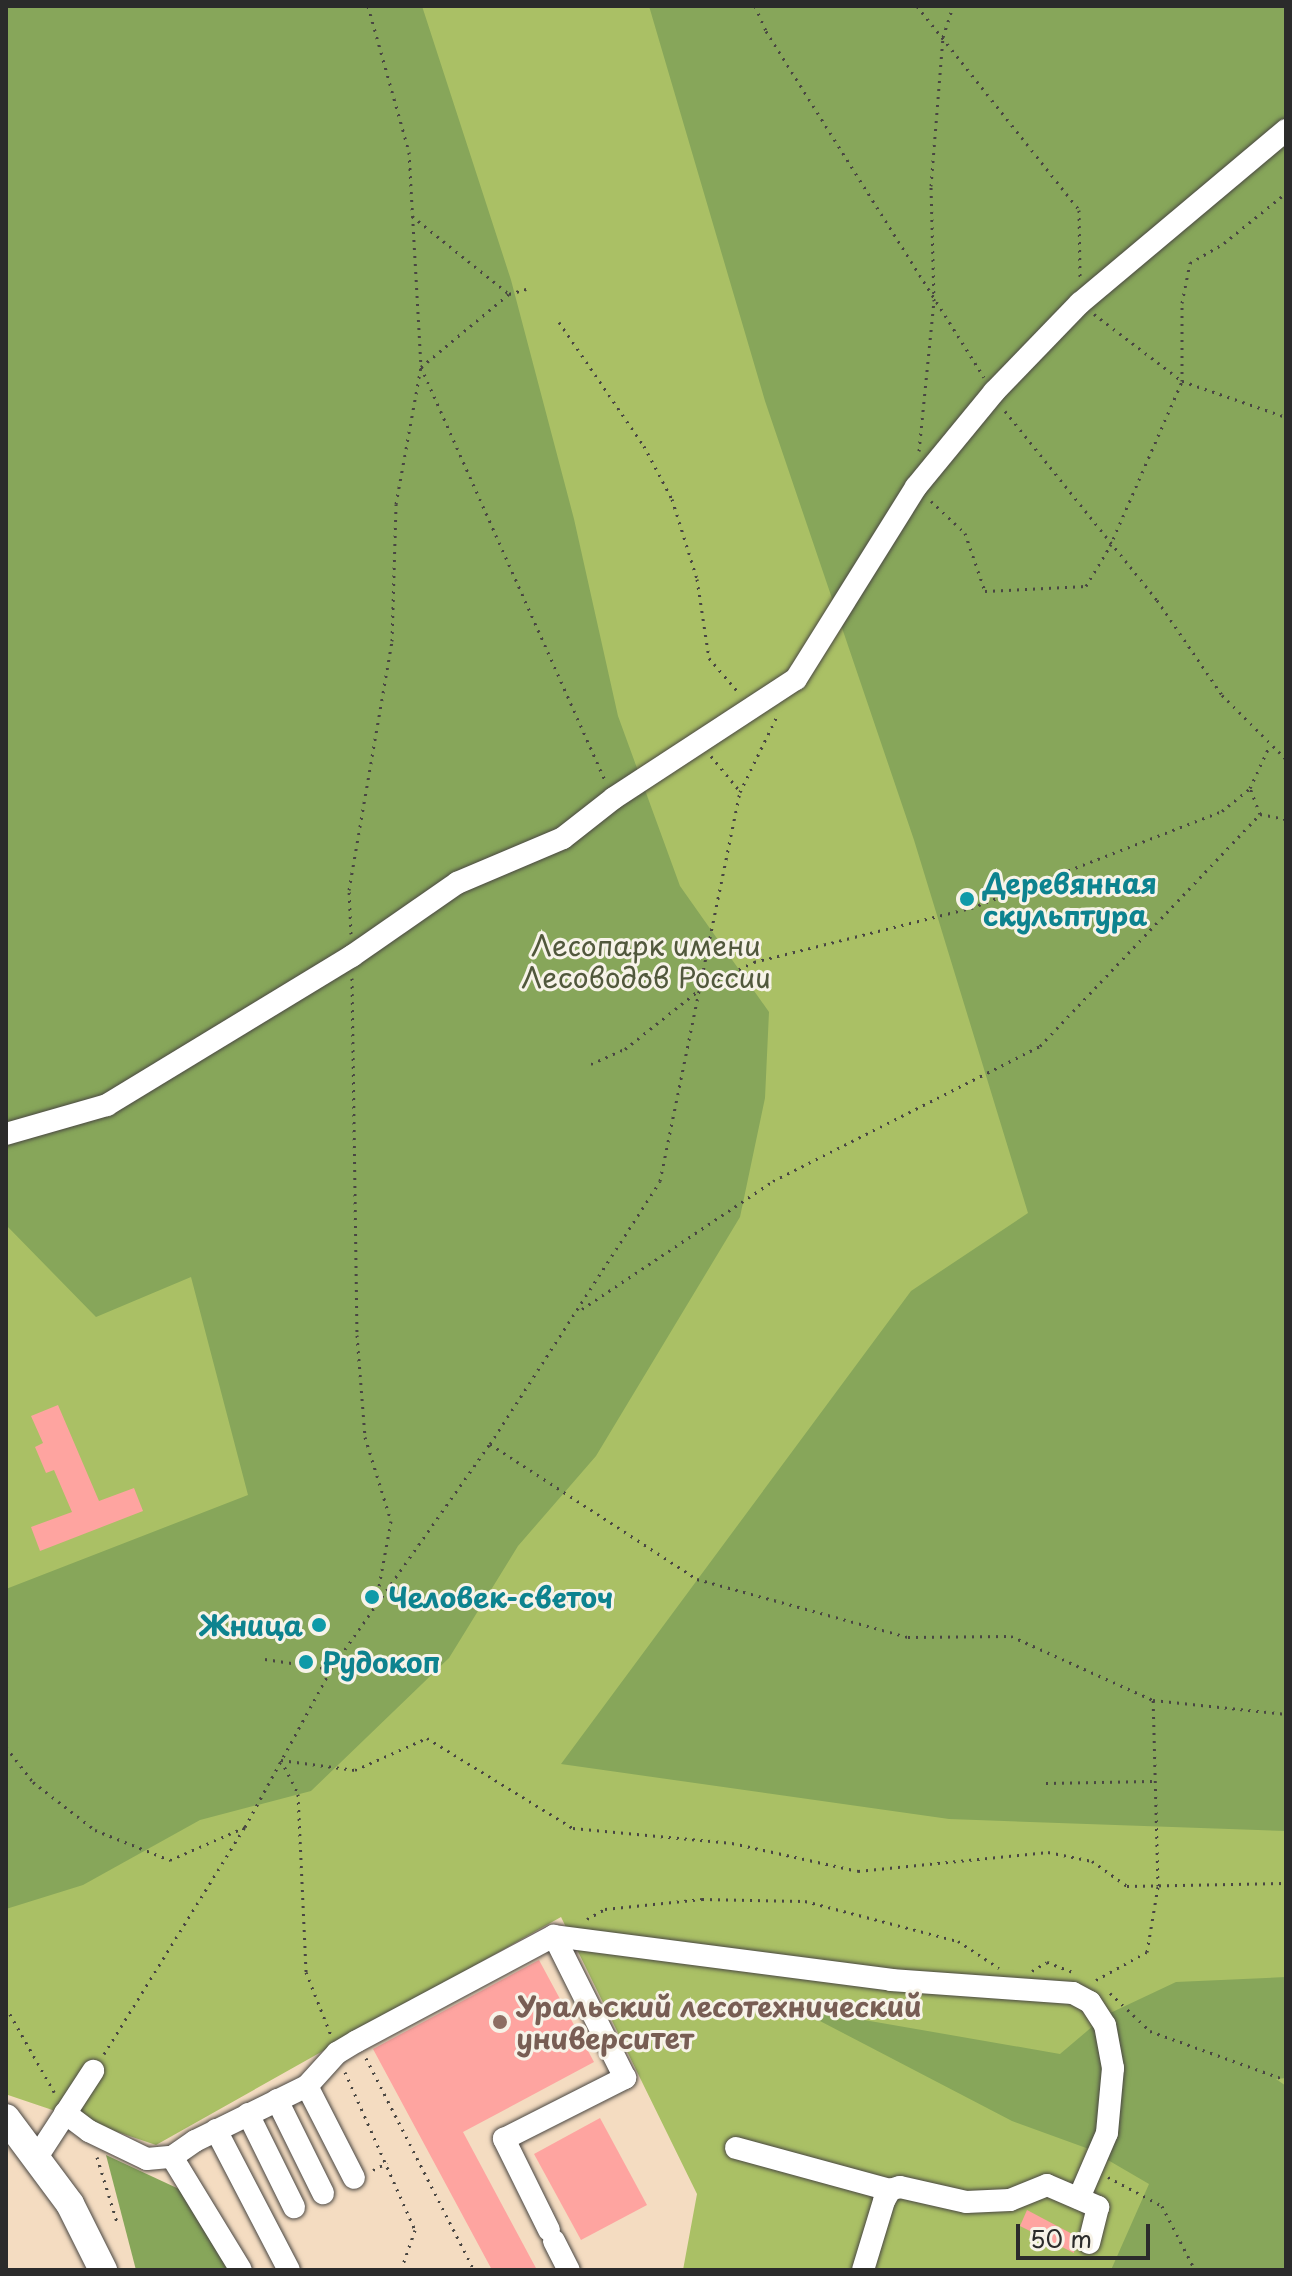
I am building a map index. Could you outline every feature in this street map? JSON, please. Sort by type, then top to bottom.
[{"type":"main road","points":[[6,2118],[70,2204],[103,2270]]},
{"type":"street","points":[[6,1134],[107,1105],[352,956],[457,883],[563,838],[614,798],[796,679],[916,487],[994,392],[1080,303],[1286,130]]},
{"type":"street","points":[[65,2113],[147,2159],[172,2157],[216,2130],[307,2086],[337,2053],[357,2041],[554,1936],[891,1980],[1073,1993],[1090,2002],[1105,2025],[1113,2068],[1107,2133],[1094,2170],[1079,2198]]},
{"type":"street","points":[[554,1936],[625,2078],[504,2139],[569,2270]]},
{"type":"street","points":[[37,2157],[93,2071]]},
{"type":"street","points":[[307,2086],[354,2178]]},
{"type":"street","points":[[277,2100],[323,2193]]},
{"type":"street","points":[[248,2114],[294,2207]]},
{"type":"street","points":[[216,2130],[289,2270]]},
{"type":"street","points":[[736,2148],[890,2190],[900,2187],[966,2202],[1010,2200],[1047,2185],[1098,2207],[1089,2243]]},
{"type":"street","points":[[172,2157],[241,2270]]},
{"type":"street","points":[[863,2270],[890,2190]]},
{"type":"path","points":[[368,6],[409,152],[421,367],[396,504],[392,641],[349,890],[358,1350],[365,1437],[391,1521],[376,1600]]},
{"type":"path","points":[[917,6],[1079,210],[1080,303],[1182,381],[1286,417]]},
{"type":"path","points":[[953,6],[943,37],[931,186],[934,301],[916,487],[965,533],[985,591],[1086,586],[1110,546],[1182,381],[1182,303],[1190,263],[1224,243],[1286,193]]},
{"type":"path","points":[[412,216],[509,294]]},
{"type":"path","points":[[421,367],[509,294],[526,289]]},
{"type":"path","points":[[559,322],[644,446],[672,499],[697,579],[709,658],[752,708]]},
{"type":"path","points":[[421,367],[614,798]]},
{"type":"path","points":[[93,2071],[245,1827],[331,1669],[376,1600],[490,1444],[660,1181],[703,987],[713,908],[740,792],[796,679]]},
{"type":"path","points":[[591,1064],[625,1049],[703,987],[754,962],[971,908],[1222,811],[1250,788],[1269,746],[1286,759]]},
{"type":"path","points":[[693,748],[712,756],[740,792]]},
{"type":"path","points":[[1250,788],[1260,814]]},
{"type":"path","points":[[1260,814],[1286,819]]},
{"type":"path","points":[[578,1311],[773,1181],[1040,1046],[1260,814]]},
{"type":"path","points":[[490,1444],[697,1579],[908,1637],[1011,1636],[1153,1700],[1286,1714]]},
{"type":"path","points":[[265,1659],[331,1669]]},
{"type":"path","points":[[1096,1980],[1147,1952],[1158,1886],[1152,1781],[1153,1700]]},
{"type":"path","points":[[281,1760],[355,1770],[427,1738],[573,1828],[732,1843],[858,1871],[1048,1852],[1092,1861],[1127,1886],[1286,1883]]},
{"type":"path","points":[[6,1747],[33,1782],[95,1830],[170,1860],[245,1827]]},
{"type":"path","points":[[281,1760],[298,1794],[306,1972],[326,2019]]},
{"type":"path","points":[[1046,1783],[1152,1781]]},
{"type":"path","points":[[554,1936],[605,1909],[702,1899],[805,1901],[958,1941],[1007,1973]]},
{"type":"path","points":[[1028,1973],[1047,1962],[1096,1980],[1150,2031],[1286,2080]]},
{"type":"path","points":[[6,2007],[65,2113]]},
{"type":"path","points":[[357,2041],[474,2270]]},
{"type":"path","points":[[337,2053],[415,2230],[401,2270]]},
{"type":"path","points":[[1094,2170],[1162,2206],[1195,2270]]},
{"type":"green space","name":"Лесопарк имени Лесоводов России","points":[[6,6],[1286,6],[1286,2270],[683,2270],[697,2194],[561,1917],[156,2145],[8,2095]]},
{"type":"green space","points":[[6,6],[422,6],[511,280],[574,519],[618,716],[680,886],[769,1012],[765,1098],[740,1217],[596,1456],[518,1546],[449,1658],[311,1791],[200,1820],[83,1885],[6,1909],[6,1589],[248,1495],[191,1277],[96,1317],[6,1225]]},
{"type":"green space","points":[[649,6],[1286,6],[1286,1831],[949,1819],[561,1764],[911,1291],[1028,1213],[914,840],[765,401]]},
{"type":"green space","points":[[1286,1977],[1286,2078],[1276,2079],[1286,2086],[1286,2270],[1111,2270],[1149,2184],[1089,2149],[1012,2121],[795,2008],[1060,2054],[1106,2015],[1176,1982]]},
{"type":"green space","points":[[106,2155],[179,2189],[230,2270],[136,2270]]},
{"type":"building","points":[[58,1405],[99,1501],[134,1488],[143,1511],[40,1551],[31,1527],[72,1512],[54,1470],[46,1473],[35,1447],[43,1443],[31,1416]]},
{"type":"building","points":[[539,1960],[594,2062],[463,2132],[537,2270],[492,2270],[373,2049]]},
{"type":"building","points":[[600,2118],[647,2205],[581,2240],[534,2154]]},
{"type":"building","points":[[1027,2210],[1076,2236],[1074,2253],[1020,2226]]},
{"type":"place","name":"Деревянная скульптура","points":[[967,899]]},
{"type":"place","name":"Человек-светоч","points":[[372,1597]]},
{"type":"place","name":"Жница","points":[[319,1625]]},
{"type":"place","name":"Рудокоп","points":[[306,1662]]},
{"type":"place","name":"Уральский лесотехнический университет","points":[[500,2022]]}]
